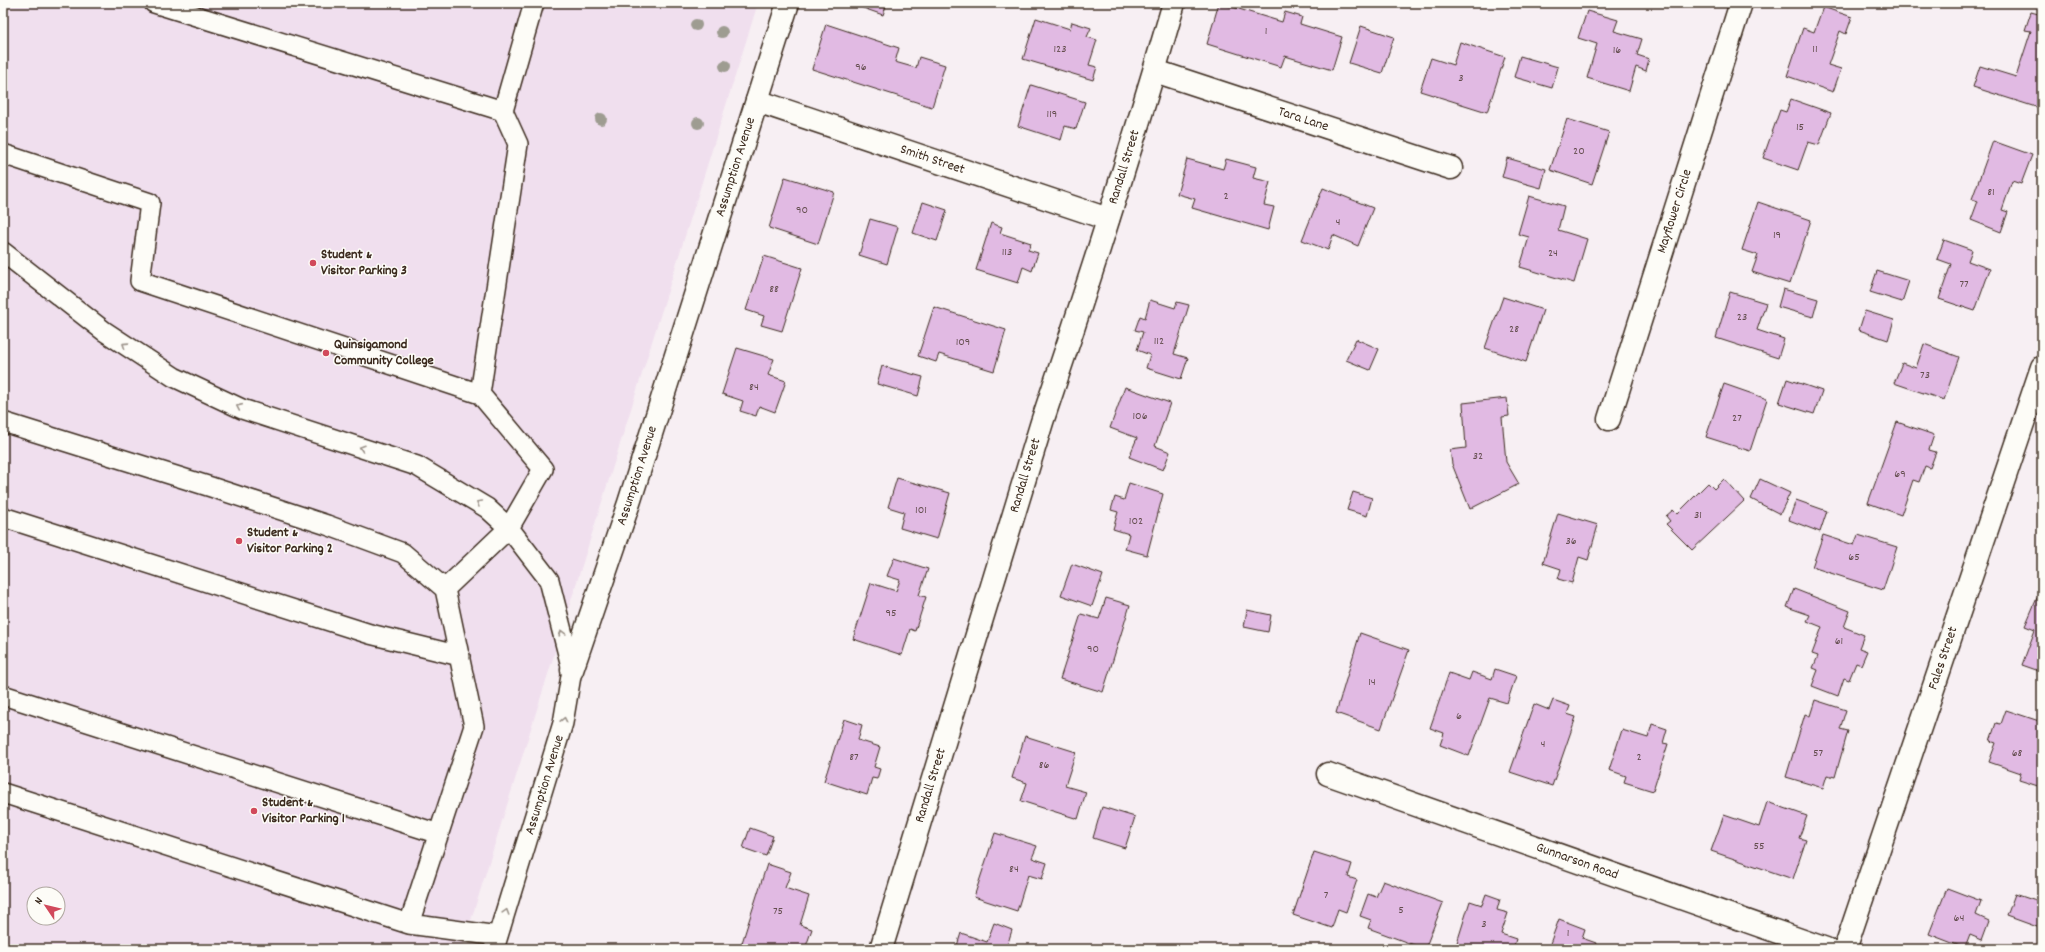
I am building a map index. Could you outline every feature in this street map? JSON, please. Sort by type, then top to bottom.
[{"type":"street","name":"Assumption Avenue","points":[[572,670],[629,503],[788,3]]},
{"type":"street","name":"Randall Street","points":[[881,949],[1042,422],[1155,71],[1174,3]]},
{"type":"street","name":"Mayflower Circle","points":[[1608,419],[1741,3]]},
{"type":"street","name":"Tara Lane","points":[[1155,71],[1450,168]]},
{"type":"street","name":"Smith Street","points":[[757,101],[1108,219]]},
{"type":"street","name":"Fales Street","points":[[1845,949],[2042,367]]},
{"type":"street","name":"Gunnarson Road","points":[[1328,774],[1826,949]]},
{"type":"lane","points":[[154,3],[504,111]]},
{"type":"lane","points":[[480,394],[518,144],[504,111],[534,3]]},
{"type":"lane","points":[[3,154],[150,203],[140,281],[480,394],[543,469],[509,528],[445,589]]},
{"type":"lane","points":[[3,252],[104,331],[174,377],[242,409],[417,466],[488,508],[509,528],[549,580],[572,670]]},
{"type":"lane","points":[[3,422],[211,487],[327,525],[403,553],[445,589],[474,726],[409,924]]},
{"type":"lane","points":[[3,517],[370,634],[460,656]]},
{"type":"lane","name":"Assumption Avenue","points":[[496,943],[564,723],[572,670]]},
{"type":"lane","points":[[3,695],[439,834]]},
{"type":"lane","points":[[3,793],[409,924],[496,943]]},
{"type":"shaded area","name":"Quinsigamond Community College","points":[[3,3],[758,3],[462,949],[3,949]]},
{"type":"building","points":[[849,3],[887,3],[883,15]]},
{"type":"building","points":[[1219,3],[1282,22],[1285,12],[1302,17],[1300,24],[1342,37],[1332,70],[1285,56],[1281,67],[1207,44]]},
{"type":"building","points":[[1823,7],[1852,17],[1846,34],[1840,31],[1828,65],[1841,69],[1833,92],[1787,76],[1803,28],[1814,32]]},
{"type":"building","points":[[1587,11],[1618,20],[1614,31],[1642,39],[1637,55],[1649,59],[1646,71],[1636,67],[1629,91],[1587,78],[1597,44],[1578,38]]},
{"type":"building","points":[[2031,12],[2042,15],[2042,109],[1973,87],[1980,66],[2016,77],[2031,31],[2025,30]]},
{"type":"building","points":[[1036,18],[1070,29],[1072,22],[1091,28],[1087,37],[1097,40],[1089,65],[1097,67],[1093,80],[1023,59]]},
{"type":"building","points":[[826,24],[899,48],[895,62],[916,68],[919,57],[945,65],[932,107],[812,69]]},
{"type":"building","points":[[1361,26],[1394,37],[1382,73],[1349,63]]},
{"type":"building","points":[[1460,42],[1505,57],[1487,112],[1420,91],[1431,58],[1453,65]]},
{"type":"building","points":[[1520,56],[1558,67],[1552,88],[1514,77]]},
{"type":"building","points":[[1031,85],[1085,102],[1076,129],[1065,126],[1061,140],[1018,126]]},
{"type":"building","points":[[1791,99],[1831,113],[1819,145],[1808,142],[1798,170],[1763,158],[1780,110],[1786,112]]},
{"type":"building","points":[[1567,119],[1609,132],[1592,184],[1550,170]]},
{"type":"building","points":[[1993,141],[2032,155],[2021,184],[2012,181],[2002,210],[2008,212],[2001,232],[1971,220],[1978,201],[1972,199]]},
{"type":"building","points":[[1507,158],[1546,169],[1541,188],[1502,177]]},
{"type":"building","points":[[1187,159],[1223,169],[1226,159],[1256,167],[1253,178],[1270,182],[1264,205],[1274,207],[1268,230],[1192,208],[1195,199],[1177,194]]},
{"type":"building","points":[[785,177],[834,192],[818,244],[769,228]]},
{"type":"building","points":[[1323,188],[1373,208],[1358,246],[1333,235],[1328,250],[1302,240]]},
{"type":"building","points":[[1529,196],[1564,206],[1558,230],[1587,239],[1574,283],[1520,267],[1529,237],[1518,234]]},
{"type":"building","points":[[923,202],[947,210],[937,241],[913,233]]},
{"type":"building","points":[[1758,202],[1811,220],[1790,284],[1752,272],[1758,255],[1742,250]]},
{"type":"building","points":[[870,219],[898,227],[887,264],[859,255]]},
{"type":"building","points":[[991,223],[1002,227],[1000,233],[1031,243],[1028,250],[1038,253],[1032,271],[1023,267],[1018,283],[976,270]]},
{"type":"building","points":[[1944,240],[1972,250],[1968,261],[1990,269],[1975,311],[1939,299],[1951,264],[1937,259]]},
{"type":"building","points":[[764,256],[802,268],[782,331],[761,325],[764,316],[746,310]]},
{"type":"building","points":[[1877,271],[1909,281],[1902,302],[1870,292]]},
{"type":"building","points":[[1783,289],[1818,299],[1813,317],[1778,307]]},
{"type":"building","points":[[1730,292],[1766,303],[1757,330],[1784,339],[1778,358],[1716,338]]},
{"type":"building","points":[[1503,297],[1543,310],[1526,362],[1485,348]]},
{"type":"building","points":[[1150,300],[1175,308],[1177,302],[1189,305],[1174,354],[1188,358],[1181,379],[1146,368],[1150,355],[1137,350],[1143,332],[1135,330],[1140,316],[1145,318]]},
{"type":"building","points":[[934,307],[1006,330],[994,371],[939,354],[936,362],[918,356]]},
{"type":"building","points":[[1865,311],[1894,320],[1888,340],[1859,330]]},
{"type":"building","points":[[1356,339],[1379,349],[1370,370],[1346,360]]},
{"type":"building","points":[[1924,344],[1959,357],[1944,400],[1894,383],[1902,363],[1916,368]]},
{"type":"building","points":[[737,348],[774,359],[768,375],[786,381],[775,412],[759,406],[756,416],[740,411],[743,401],[722,394]]},
{"type":"building","points":[[882,366],[923,377],[918,396],[877,384]]},
{"type":"building","points":[[1787,379],[1822,391],[1814,414],[1779,403]]},
{"type":"building","points":[[1724,384],[1767,399],[1750,451],[1706,437]]},
{"type":"building","points":[[1125,387],[1170,403],[1155,446],[1170,452],[1163,470],[1129,457],[1137,438],[1110,428]]},
{"type":"building","points":[[1507,398],[1509,416],[1502,417],[1506,462],[1519,484],[1470,509],[1452,464],[1450,450],[1466,448],[1463,403]]},
{"type":"building","points":[[1897,422],[1934,435],[1929,450],[1936,452],[1930,468],[1925,466],[1919,482],[1913,480],[1901,515],[1868,503]]},
{"type":"building","points":[[897,478],[950,493],[937,539],[900,528],[904,512],[888,507]]},
{"type":"building","points":[[1724,479],[1744,501],[1692,550],[1666,524],[1670,521],[1666,516],[1673,510],[1677,514],[1708,483],[1714,489]]},
{"type":"building","points":[[1760,479],[1790,493],[1780,514],[1751,499]]},
{"type":"building","points":[[1129,483],[1163,494],[1147,555],[1125,549],[1129,534],[1113,529],[1118,512],[1111,510],[1115,497],[1124,500]]},
{"type":"building","points":[[1353,492],[1372,498],[1367,516],[1347,510]]},
{"type":"building","points":[[1796,500],[1827,511],[1820,532],[1789,520]]},
{"type":"building","points":[[1558,513],[1598,525],[1588,560],[1579,557],[1572,583],[1558,579],[1561,569],[1543,563]]},
{"type":"building","points":[[1823,535],[1854,545],[1858,535],[1897,547],[1883,590],[1812,567]]},
{"type":"building","points":[[894,558],[928,569],[919,595],[926,597],[915,631],[910,629],[902,655],[853,639],[871,583],[896,591],[900,580],[887,576]]},
{"type":"building","points":[[1072,564],[1103,575],[1092,606],[1061,595]]},
{"type":"building","points":[[1794,589],[1850,611],[1844,627],[1864,635],[1859,648],[1867,651],[1861,665],[1856,663],[1849,680],[1844,678],[1838,696],[1812,686],[1818,670],[1813,668],[1818,656],[1812,654],[1822,627],[1807,621],[1810,615],[1787,607]]},
{"type":"building","points":[[1106,598],[1130,605],[1103,692],[1060,679],[1081,614],[1099,619]]},
{"type":"building","points":[[2037,598],[2042,600],[2042,672],[2022,665],[2035,630],[2025,626]]},
{"type":"building","points":[[1247,610],[1271,615],[1268,632],[1244,627]]},
{"type":"building","points":[[1360,633],[1409,650],[1381,729],[1336,713]]},
{"type":"building","points":[[1495,669],[1516,676],[1507,703],[1490,698],[1469,756],[1440,745],[1444,733],[1430,728],[1449,673],[1469,680],[1472,672],[1492,679]]},
{"type":"building","points":[[1553,700],[1570,706],[1567,714],[1576,717],[1552,786],[1510,772],[1534,704],[1549,710]]},
{"type":"building","points":[[1815,700],[1846,710],[1840,729],[1848,731],[1835,777],[1827,775],[1823,788],[1786,777],[1805,714],[1810,716]]},
{"type":"building","points":[[2006,710],[2042,722],[2041,787],[2019,780],[2021,773],[1989,762],[1996,743],[1990,741],[1996,723],[2001,724]]},
{"type":"building","points":[[844,719],[862,725],[858,740],[880,747],[874,767],[880,769],[877,779],[872,778],[867,795],[824,781]]},
{"type":"building","points":[[1652,724],[1667,729],[1663,743],[1668,744],[1653,791],[1624,782],[1626,776],[1609,770],[1622,730],[1648,738]]},
{"type":"building","points":[[1025,736],[1076,752],[1065,786],[1086,792],[1078,819],[1021,801],[1027,783],[1012,778]]},
{"type":"building","points":[[1767,802],[1807,816],[1799,838],[1806,840],[1793,879],[1711,851],[1724,815],[1759,827]]},
{"type":"building","points":[[1102,807],[1135,817],[1125,848],[1093,838]]},
{"type":"building","points":[[750,828],[773,836],[766,856],[743,848]]},
{"type":"building","points":[[995,833],[1037,846],[1032,858],[1047,863],[1042,879],[1028,875],[1017,911],[974,897]]},
{"type":"building","points":[[1314,852],[1352,864],[1348,877],[1357,880],[1346,912],[1338,909],[1332,928],[1293,915]]},
{"type":"building","points":[[767,864],[791,872],[785,888],[809,896],[800,925],[812,929],[805,949],[740,949]]},
{"type":"building","points":[[1383,881],[1443,903],[1425,949],[1368,928],[1371,920],[1360,916],[1368,894],[1376,897]]},
{"type":"building","points":[[1947,888],[1981,901],[1976,915],[1989,921],[1982,940],[1970,935],[1965,948],[1929,934]]},
{"type":"building","points":[[1486,894],[1500,899],[1497,910],[1508,913],[1501,934],[1516,939],[1513,949],[1455,949],[1470,901],[1482,905]]},
{"type":"building","points":[[2015,894],[2042,903],[2040,928],[2007,916]]},
{"type":"building","points":[[1559,919],[1585,929],[1582,938],[1596,943],[1594,949],[1548,949]]},
{"type":"building","points":[[994,923],[1012,930],[1007,946],[1015,949],[956,949],[961,933],[987,942]]},
{"type":"place","name":"Student & Visitor Parking 3","points":[[313,263]]},
{"type":"place","name":"Quinsigamond Community College","points":[[326,353]]},
{"type":"place","name":"Student & Visitor Parking 2","points":[[239,541]]},
{"type":"place","name":"Student & Visitor Parking 1","points":[[254,811]]}]
